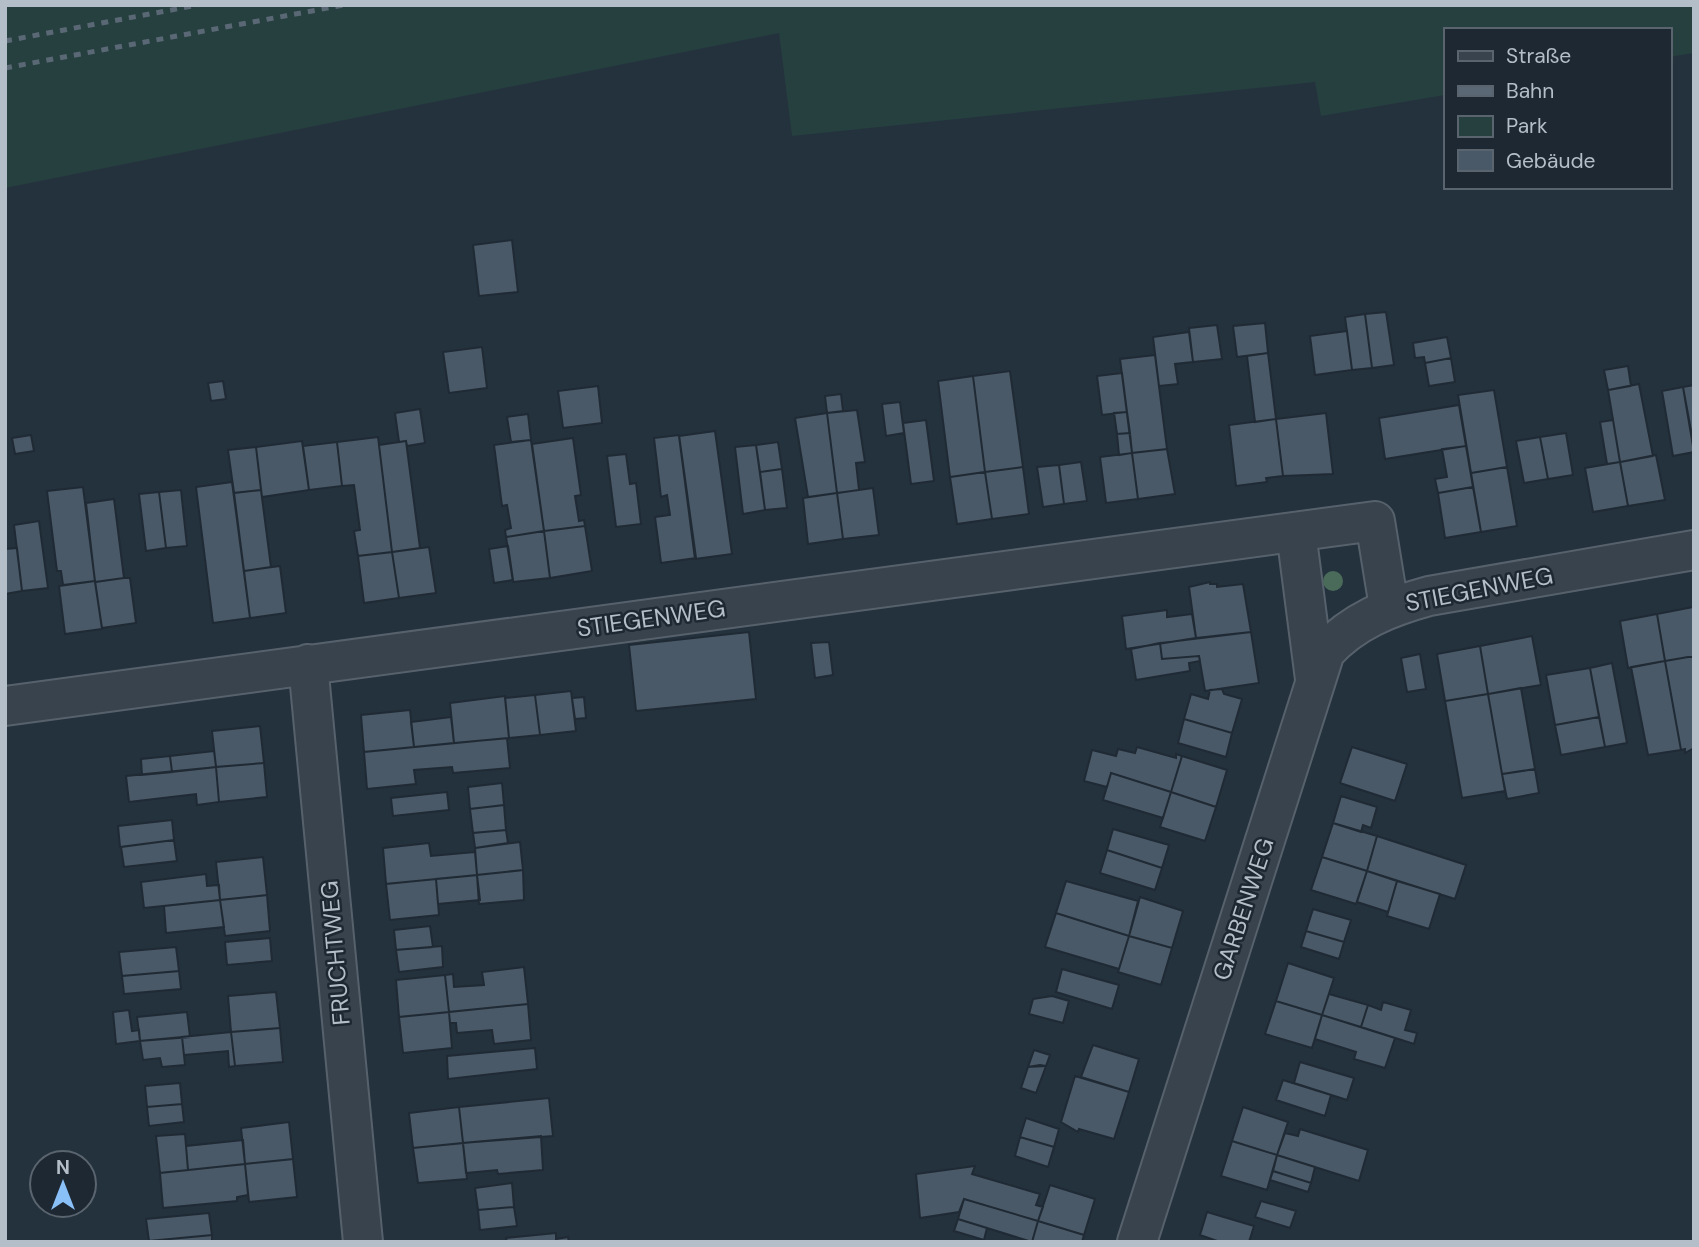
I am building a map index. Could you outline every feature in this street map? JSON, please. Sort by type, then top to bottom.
[{"type":"street","name":"STIEGENWEG","points":[[5,706],[1375,521],[1389,607],[1429,596],[1694,550]]},
{"type":"street","points":[[1296,532],[1315,679]]},
{"type":"street","name":"GARBENWEG","points":[[1137,1242],[1325,652],[1341,634],[1389,607]]},
{"type":"street","name":"FRUCHTWEG","points":[[308,664],[363,1242]]},
{"type":"green space","points":[[5,5],[1694,5],[1694,53],[1671,57],[1671,28],[1444,28],[1444,95],[1321,116],[1315,82],[792,136],[779,33],[5,188]]},
{"type":"building","points":[[512,240],[518,292],[479,296],[473,245]]},
{"type":"building","points":[[1386,312],[1394,365],[1372,368],[1365,314]]},
{"type":"building","points":[[1365,314],[1372,368],[1352,370],[1345,317]]},
{"type":"building","points":[[1265,323],[1268,353],[1237,357],[1233,326]]},
{"type":"building","points":[[1217,325],[1222,359],[1193,362],[1189,328]]},
{"type":"building","points":[[1347,331],[1352,370],[1315,375],[1310,336]]},
{"type":"building","points":[[1189,332],[1193,362],[1175,364],[1178,384],[1159,386],[1153,337]]},
{"type":"building","points":[[1447,337],[1451,358],[1425,363],[1424,357],[1415,358],[1413,343]]},
{"type":"building","points":[[482,347],[487,388],[449,393],[443,352]]},
{"type":"building","points":[[1268,353],[1276,419],[1255,422],[1247,356]]},
{"type":"building","points":[[1155,355],[1167,449],[1132,453],[1120,359]]},
{"type":"building","points":[[1451,358],[1455,382],[1429,386],[1425,363]]},
{"type":"building","points":[[1628,366],[1631,386],[1608,390],[1604,370]]},
{"type":"building","points":[[1010,371],[1023,467],[985,472],[973,376]]},
{"type":"building","points":[[1122,373],[1127,412],[1102,415],[1097,376]]},
{"type":"building","points":[[973,376],[985,472],[950,477],[938,381]]},
{"type":"building","points":[[223,381],[226,399],[211,401],[208,383]]},
{"type":"building","points":[[1639,384],[1653,456],[1620,462],[1608,390]]},
{"type":"building","points":[[1694,385],[1694,447],[1683,387]]},
{"type":"building","points":[[598,386],[602,423],[563,428],[558,391]]},
{"type":"building","points":[[1683,387],[1694,452],[1673,456],[1662,391]]},
{"type":"building","points":[[1494,390],[1507,467],[1471,473],[1458,395]]},
{"type":"building","points":[[841,394],[843,411],[827,413],[825,396]]},
{"type":"building","points":[[900,402],[904,433],[886,436],[882,404]]},
{"type":"building","points":[[1459,405],[1466,446],[1385,459],[1379,418]]},
{"type":"building","points":[[420,409],[425,443],[407,446],[406,441],[399,442],[395,413]]},
{"type":"building","points":[[857,410],[865,462],[856,463],[859,490],[837,493],[827,413]]},
{"type":"building","points":[[1127,412],[1130,433],[1117,434],[1114,413]]},
{"type":"building","points":[[827,413],[837,493],[808,497],[795,418]]},
{"type":"building","points":[[1326,413],[1333,474],[1283,476],[1276,419]]},
{"type":"building","points":[[528,414],[531,440],[511,442],[507,417]]},
{"type":"building","points":[[1276,419],[1283,476],[1266,478],[1267,482],[1236,486],[1229,425]]},
{"type":"building","points":[[926,420],[934,481],[911,484],[903,423]]},
{"type":"building","points":[[1613,420],[1620,462],[1607,464],[1600,422]]},
{"type":"building","points":[[715,431],[732,554],[695,559],[679,436]]},
{"type":"building","points":[[1130,433],[1132,453],[1119,455],[1117,434]]},
{"type":"building","points":[[1566,433],[1573,475],[1548,479],[1540,437]]},
{"type":"building","points":[[31,435],[34,451],[15,454],[12,438]]},
{"type":"building","points":[[679,435],[696,558],[661,563],[655,517],[670,515],[667,495],[661,497],[654,438]]},
{"type":"building","points":[[378,437],[392,552],[358,556],[354,531],[360,530],[354,485],[342,486],[337,442]]},
{"type":"building","points":[[1540,437],[1548,479],[1524,483],[1516,441]]},
{"type":"building","points":[[573,438],[581,495],[575,496],[579,521],[584,520],[585,526],[544,531],[532,444]]},
{"type":"building","points":[[531,440],[544,531],[506,537],[505,530],[511,528],[507,505],[502,506],[494,445]]},
{"type":"building","points":[[302,441],[309,490],[262,497],[256,447]]},
{"type":"building","points":[[406,441],[420,548],[392,552],[379,445]]},
{"type":"building","points":[[337,442],[342,486],[309,490],[303,446]]},
{"type":"building","points":[[778,442],[782,469],[760,472],[756,445]]},
{"type":"building","points":[[756,445],[765,510],[743,514],[735,447]]},
{"type":"building","points":[[1466,446],[1473,487],[1438,493],[1435,479],[1447,477],[1442,449]]},
{"type":"building","points":[[256,447],[261,490],[234,493],[228,450]]},
{"type":"building","points":[[1167,449],[1175,494],[1138,499],[1132,453]]},
{"type":"building","points":[[1132,453],[1138,499],[1106,503],[1100,457]]},
{"type":"building","points":[[626,454],[630,484],[636,483],[641,524],[616,527],[607,456]]},
{"type":"building","points":[[1656,455],[1665,500],[1628,506],[1620,462]]},
{"type":"building","points":[[1081,462],[1087,501],[1064,504],[1059,465]]},
{"type":"building","points":[[1620,462],[1628,506],[1593,512],[1585,468]]},
{"type":"building","points":[[1059,465],[1064,504],[1043,507],[1037,467]]},
{"type":"building","points":[[1023,467],[1029,514],[992,519],[985,472]]},
{"type":"building","points":[[1507,467],[1517,526],[1481,532],[1471,473]]},
{"type":"building","points":[[782,469],[787,508],[765,510],[760,472]]},
{"type":"building","points":[[985,472],[992,519],[957,524],[950,477]]},
{"type":"building","points":[[232,482],[250,618],[213,623],[196,487]]},
{"type":"building","points":[[83,487],[95,581],[63,585],[61,571],[57,571],[47,491]]},
{"type":"building","points":[[1473,487],[1481,532],[1445,538],[1438,493]]},
{"type":"building","points":[[873,488],[879,535],[843,539],[837,493]]},
{"type":"building","points":[[181,490],[187,546],[166,548],[159,492]]},
{"type":"building","points":[[261,490],[271,567],[244,571],[234,493]]},
{"type":"building","points":[[159,492],[166,548],[146,551],[139,494]]},
{"type":"building","points":[[837,493],[843,539],[808,544],[803,498]]},
{"type":"building","points":[[114,499],[124,578],[95,582],[86,503]]},
{"type":"building","points":[[39,521],[48,588],[22,591],[14,525]]},
{"type":"building","points":[[585,526],[592,571],[550,578],[544,531]]},
{"type":"building","points":[[544,531],[550,578],[513,582],[506,537]]},
{"type":"building","points":[[508,546],[513,580],[494,583],[489,549]]},
{"type":"building","points":[[429,547],[436,593],[399,598],[392,552]]},
{"type":"building","points":[[17,548],[22,591],[5,594],[5,549]]},
{"type":"building","points":[[392,552],[399,598],[364,603],[358,556]]},
{"type":"building","points":[[280,566],[286,613],[250,618],[244,571]]},
{"type":"building","points":[[130,578],[136,623],[102,628],[95,582]]},
{"type":"building","points":[[95,581],[102,629],[65,634],[59,586]]},
{"type":"building","points":[[1210,582],[1217,584],[1217,587],[1243,584],[1251,632],[1196,638],[1189,587]]},
{"type":"building","points":[[1693,607],[1694,656],[1665,661],[1657,614]]},
{"type":"building","points":[[1167,610],[1167,617],[1192,614],[1196,638],[1126,649],[1122,616]]},
{"type":"building","points":[[1657,614],[1665,661],[1628,668],[1620,621]]},
{"type":"building","points":[[749,632],[756,699],[636,711],[629,645]]},
{"type":"building","points":[[1251,632],[1259,683],[1205,691],[1199,656],[1162,659],[1160,643]]},
{"type":"building","points":[[1532,636],[1541,685],[1488,694],[1480,646]]},
{"type":"building","points":[[829,642],[833,675],[815,678],[811,643]]},
{"type":"building","points":[[1160,643],[1162,659],[1199,656],[1200,661],[1189,663],[1190,671],[1136,680],[1131,649]]},
{"type":"building","points":[[1480,646],[1488,694],[1445,701],[1437,654]]},
{"type":"building","points":[[1420,654],[1426,689],[1407,692],[1401,658]]},
{"type":"building","points":[[1694,656],[1694,748],[1685,753],[1685,749],[1681,750],[1665,661]]},
{"type":"building","points":[[1665,661],[1681,750],[1648,755],[1631,667]]},
{"type":"building","points":[[1612,663],[1627,743],[1605,747],[1590,668]]},
{"type":"building","points":[[1590,668],[1599,717],[1555,725],[1546,675]]},
{"type":"building","points":[[1521,688],[1535,769],[1502,774],[1488,694]]},
{"type":"building","points":[[1222,689],[1224,694],[1242,699],[1232,733],[1184,719],[1191,694],[1208,699],[1210,690]]},
{"type":"building","points":[[571,691],[576,731],[540,735],[535,695]]},
{"type":"building","points":[[1488,694],[1505,791],[1462,798],[1445,701]]},
{"type":"building","points":[[535,695],[540,735],[509,738],[505,698]]},
{"type":"building","points":[[505,696],[509,738],[454,743],[450,703]]},
{"type":"building","points":[[584,697],[586,718],[575,719],[572,698]]},
{"type":"building","points":[[410,710],[414,747],[364,752],[361,715]]},
{"type":"building","points":[[451,717],[454,743],[414,747],[411,722]]},
{"type":"building","points":[[1599,717],[1605,747],[1561,755],[1555,725]]},
{"type":"building","points":[[1184,719],[1232,733],[1226,757],[1178,743]]},
{"type":"building","points":[[260,726],[264,763],[216,767],[212,731]]},
{"type":"building","points":[[507,738],[510,768],[453,773],[452,767],[414,770],[416,784],[367,789],[364,752]]},
{"type":"building","points":[[1137,747],[1176,758],[1176,754],[1182,756],[1171,792],[1111,773],[1107,787],[1084,781],[1092,750],[1116,756],[1118,749],[1135,753]]},
{"type":"building","points":[[1352,747],[1407,764],[1395,801],[1340,783]]},
{"type":"building","points":[[214,751],[216,767],[172,772],[170,756]]},
{"type":"building","points":[[170,756],[172,772],[142,775],[141,759]]},
{"type":"building","points":[[1182,756],[1227,770],[1216,807],[1171,792]]},
{"type":"building","points":[[264,763],[267,797],[219,802],[216,767]]},
{"type":"building","points":[[216,767],[219,802],[197,805],[196,794],[129,802],[126,776]]},
{"type":"building","points":[[1535,769],[1539,793],[1507,799],[1502,774]]},
{"type":"building","points":[[1111,773],[1171,792],[1163,818],[1103,800]]},
{"type":"building","points":[[502,783],[504,805],[470,809],[468,787]]},
{"type":"building","points":[[447,792],[449,810],[393,816],[391,798]]},
{"type":"building","points":[[1171,792],[1216,807],[1205,841],[1160,827]]},
{"type":"building","points":[[1341,796],[1377,807],[1371,828],[1363,825],[1361,832],[1333,823]]},
{"type":"building","points":[[504,805],[506,830],[473,833],[470,809]]},
{"type":"building","points":[[172,820],[174,840],[120,847],[118,826]]},
{"type":"building","points":[[1333,823],[1377,836],[1367,871],[1322,857]]},
{"type":"building","points":[[1113,829],[1169,845],[1162,868],[1107,850]]},
{"type":"building","points":[[506,830],[508,843],[475,848],[473,833]]},
{"type":"building","points":[[1377,836],[1466,865],[1455,899],[1367,871]]},
{"type":"building","points":[[174,840],[177,861],[124,867],[121,847]]},
{"type":"building","points":[[520,842],[523,870],[477,875],[475,848]]},
{"type":"building","points":[[429,843],[431,856],[475,852],[477,875],[386,884],[383,848]]},
{"type":"building","points":[[1107,850],[1162,868],[1155,890],[1100,873]]},
{"type":"building","points":[[263,857],[267,895],[220,900],[216,862]]},
{"type":"building","points":[[1322,857],[1367,871],[1356,904],[1311,890]]},
{"type":"building","points":[[523,870],[524,900],[479,904],[477,875]]},
{"type":"building","points":[[1367,871],[1397,881],[1388,912],[1357,902]]},
{"type":"building","points":[[206,874],[207,886],[219,885],[220,900],[144,908],[141,882]]},
{"type":"building","points":[[477,875],[480,900],[438,904],[436,879]]},
{"type":"building","points":[[436,879],[439,915],[390,920],[386,884]]},
{"type":"building","points":[[1066,881],[1138,901],[1129,936],[1056,913]]},
{"type":"building","points":[[1397,881],[1440,894],[1429,929],[1387,916]]},
{"type":"building","points":[[267,895],[270,931],[225,936],[220,900]]},
{"type":"building","points":[[1140,897],[1183,911],[1172,948],[1129,936]]},
{"type":"building","points":[[220,900],[224,927],[166,933],[164,906]]},
{"type":"building","points":[[1313,909],[1351,920],[1344,942],[1306,931]]},
{"type":"building","points":[[1056,913],[1129,936],[1119,969],[1045,947]]},
{"type":"building","points":[[430,926],[433,947],[396,950],[394,930]]},
{"type":"building","points":[[1306,931],[1344,942],[1339,959],[1301,947]]},
{"type":"building","points":[[1129,936],[1172,948],[1161,985],[1118,972]]},
{"type":"building","points":[[270,938],[272,961],[227,965],[225,942]]},
{"type":"building","points":[[442,946],[443,967],[399,972],[396,950]]},
{"type":"building","points":[[176,947],[179,971],[122,976],[119,952]]},
{"type":"building","points":[[1288,963],[1334,978],[1322,1015],[1276,1001]]},
{"type":"building","points":[[524,967],[528,1004],[449,1012],[445,975],[453,974],[454,987],[484,985],[482,972]]},
{"type":"building","points":[[1062,969],[1119,985],[1112,1009],[1056,992]]},
{"type":"building","points":[[179,971],[181,989],[124,994],[122,976]]},
{"type":"building","points":[[445,975],[449,1012],[399,1017],[396,980]]},
{"type":"building","points":[[276,992],[280,1028],[231,1032],[228,996]]},
{"type":"building","points":[[1329,994],[1368,1005],[1361,1027],[1322,1015]]},
{"type":"building","points":[[1052,996],[1069,1001],[1063,1023],[1029,1014],[1033,999]]},
{"type":"building","points":[[1276,1001],[1322,1015],[1312,1048],[1265,1034]]},
{"type":"building","points":[[1383,1002],[1411,1010],[1405,1030],[1417,1033],[1414,1044],[1361,1027],[1368,1005],[1381,1010]]},
{"type":"building","points":[[528,1004],[531,1040],[494,1044],[492,1030],[457,1033],[456,1023],[450,1023],[449,1012]]},
{"type":"building","points":[[129,1010],[132,1031],[139,1030],[140,1041],[116,1044],[113,1012]]},
{"type":"building","points":[[187,1012],[190,1037],[140,1041],[137,1017]]},
{"type":"building","points":[[449,1012],[452,1048],[403,1053],[399,1017]]},
{"type":"building","points":[[1322,1015],[1395,1038],[1385,1068],[1354,1059],[1356,1052],[1315,1039]]},
{"type":"building","points":[[280,1028],[283,1062],[235,1066],[231,1032]]},
{"type":"building","points":[[231,1032],[235,1066],[229,1067],[228,1051],[184,1055],[182,1037]]},
{"type":"building","points":[[182,1037],[185,1065],[162,1067],[160,1058],[143,1060],[140,1041]]},
{"type":"building","points":[[1093,1045],[1139,1059],[1129,1092],[1081,1077]]},
{"type":"building","points":[[535,1048],[537,1069],[448,1079],[447,1056]]},
{"type":"building","points":[[1034,1050],[1050,1055],[1046,1066],[1028,1067]]},
{"type":"building","points":[[1300,1062],[1354,1078],[1347,1100],[1294,1083]]},
{"type":"building","points":[[1046,1066],[1036,1093],[1021,1088],[1028,1067]]},
{"type":"building","points":[[1075,1076],[1129,1092],[1114,1139],[1079,1129],[1078,1132],[1061,1122]]},
{"type":"building","points":[[1283,1080],[1331,1095],[1325,1116],[1276,1100]]},
{"type":"building","points":[[180,1083],[182,1104],[147,1107],[145,1086]]},
{"type":"building","points":[[549,1098],[553,1136],[463,1143],[459,1107]]},
{"type":"building","points":[[182,1104],[184,1122],[149,1126],[147,1107]]},
{"type":"building","points":[[459,1107],[463,1143],[413,1148],[409,1113]]},
{"type":"building","points":[[1243,1107],[1288,1122],[1277,1155],[1232,1141]]},
{"type":"building","points":[[1026,1118],[1059,1129],[1054,1147],[1020,1137]]},
{"type":"building","points":[[289,1122],[293,1159],[245,1164],[241,1128]]},
{"type":"building","points":[[1300,1129],[1368,1150],[1359,1181],[1277,1155],[1285,1133],[1298,1136]]},
{"type":"building","points":[[185,1134],[188,1170],[160,1173],[156,1136]]},
{"type":"building","points":[[541,1136],[543,1170],[498,1174],[497,1170],[466,1173],[463,1143]]},
{"type":"building","points":[[1020,1137],[1054,1147],[1048,1167],[1015,1156]]},
{"type":"building","points":[[243,1140],[245,1164],[188,1170],[186,1146]]},
{"type":"building","points":[[1232,1141],[1277,1155],[1267,1190],[1221,1176]]},
{"type":"building","points":[[463,1143],[467,1179],[418,1183],[413,1148]]},
{"type":"building","points":[[1277,1155],[1315,1167],[1311,1183],[1273,1171]]},
{"type":"building","points":[[293,1159],[297,1197],[249,1202],[245,1164]]},
{"type":"building","points":[[245,1164],[248,1195],[237,1197],[237,1201],[163,1208],[160,1173]]},
{"type":"building","points":[[975,1166],[972,1174],[1040,1194],[1036,1205],[1043,1207],[1038,1221],[964,1199],[959,1212],[920,1218],[916,1174]]},
{"type":"building","points":[[1273,1171],[1311,1183],[1308,1192],[1270,1180]]},
{"type":"building","points":[[512,1183],[514,1207],[478,1210],[475,1188]]},
{"type":"building","points":[[1050,1185],[1095,1199],[1084,1235],[1038,1221]]},
{"type":"building","points":[[964,1199],[1038,1221],[1032,1242],[958,1219]]},
{"type":"building","points":[[1261,1201],[1296,1211],[1290,1228],[1255,1217]]},
{"type":"building","points":[[514,1207],[517,1226],[480,1230],[478,1210]]},
{"type":"building","points":[[1207,1212],[1254,1226],[1249,1242],[1220,1242],[1200,1235]]},
{"type":"building","points":[[209,1213],[212,1235],[149,1241],[146,1219]]},
{"type":"building","points":[[958,1219],[987,1228],[984,1240],[954,1231]]},
{"type":"building","points":[[1038,1221],[1084,1235],[1082,1242],[1032,1242]]},
{"type":"building","points":[[556,1233],[556,1239],[568,1237],[569,1242],[507,1242],[506,1238]]},
{"type":"building","points":[[212,1235],[212,1242],[149,1242],[149,1241]]},
{"type":"railway","points":[[5,41],[198,5]]},
{"type":"railway","points":[[5,68],[344,5]]}]
